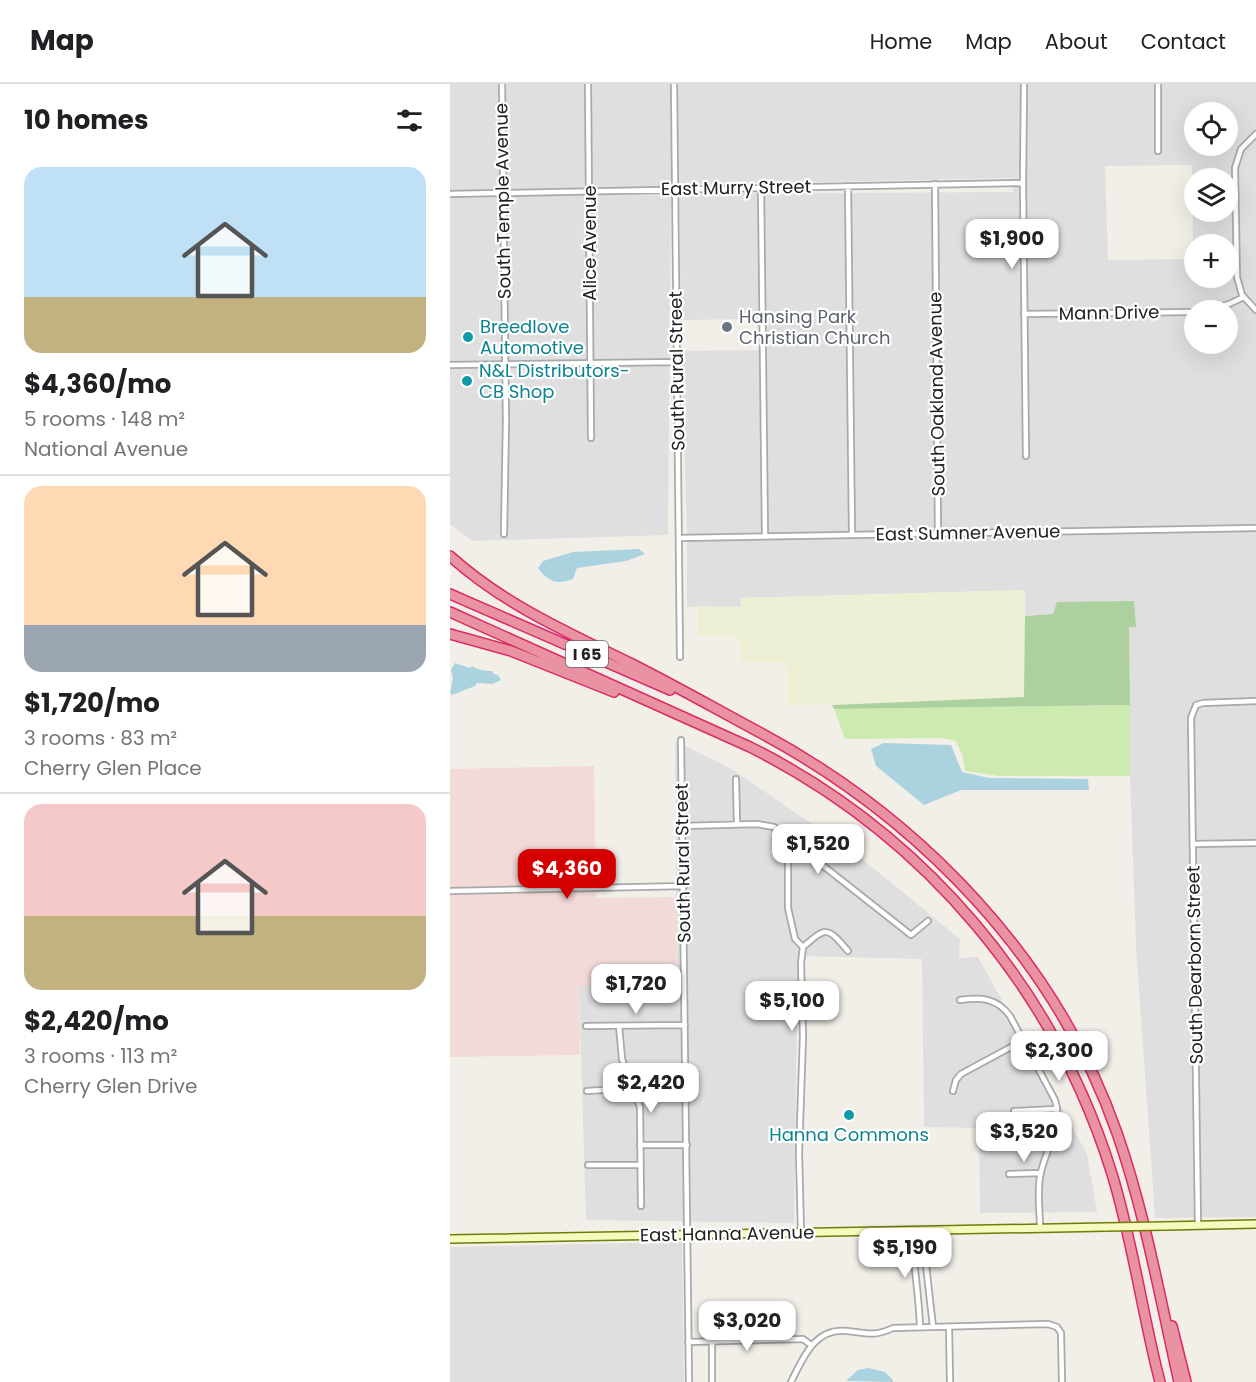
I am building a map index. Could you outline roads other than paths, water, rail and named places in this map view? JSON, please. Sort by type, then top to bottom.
[{"type":"highway","points":[[450,556],[483,584],[518,607],[646,671],[724,714]]},
{"type":"highway","name":"I 65","points":[[450,594],[724,714],[803,756],[876,807],[941,864],[997,924],[1044,988],[1090,1065],[1121,1145],[1147,1234],[1179,1382]]},
{"type":"highway","name":"I 65","points":[[450,612],[714,731],[792,770],[867,820],[914,859],[948,893],[1005,960],[1054,1037],[1077,1082],[1099,1134],[1118,1193],[1147,1333],[1160,1382]]},
{"type":"highway","points":[[450,634],[522,655],[714,731]]},
{"type":"highway","points":[[1147,1234],[1186,1382]]},
{"type":"highway","points":[[1147,1333],[1153,1382]]},
{"type":"main road","name":"East Hanna Avenue","points":[[450,1239],[1256,1224]]},
{"type":"street","name":"South Temple Avenue","points":[[502,84],[504,534]]},
{"type":"street","name":"Alice Avenue","points":[[588,84],[591,438]]},
{"type":"street","name":"South Rural Street","points":[[674,84],[680,657]]},
{"type":"street","points":[[1024,84],[1026,456]]},
{"type":"street","points":[[1158,84],[1158,151]]},
{"type":"street","points":[[1256,134],[1240,149],[1235,166],[1237,277],[1244,297],[1256,310]]},
{"type":"street","name":"East Murry Street","points":[[450,194],[1023,183]]},
{"type":"street","name":"South Oakland Avenue","points":[[935,184],[938,533]]},
{"type":"street","points":[[848,186],[852,535]]},
{"type":"street","points":[[761,187],[765,536]]},
{"type":"street","points":[[1238,300],[1244,297]]},
{"type":"street","name":"Mann Drive","points":[[1024,314],[1184,312]]},
{"type":"street","points":[[450,365],[676,362]]},
{"type":"street","name":"East Sumner Avenue","points":[[679,538],[1256,528]]},
{"type":"street","name":"South Dearborn Street","points":[[1198,1225],[1191,718],[1196,705],[1256,701]]},
{"type":"street","name":"South Rural Street","points":[[681,740],[689,1382]]},
{"type":"street","points":[[736,779],[737,825]]},
{"type":"street","points":[[683,826],[758,824],[774,827],[911,935],[928,921]]},
{"type":"street","points":[[1194,844],[1256,843]]},
{"type":"street","points":[[798,845],[788,863],[788,908],[795,939],[803,947]]},
{"type":"street","points":[[450,891],[684,886]]},
{"type":"street","points":[[801,1232],[800,1153],[803,1037],[801,963],[803,947],[817,935],[827,932],[834,935],[848,951]]},
{"type":"street","points":[[960,1000],[980,998],[1000,1005],[1010,1016],[1053,1095],[1057,1109],[1056,1129],[1041,1173],[1040,1228]]},
{"type":"street","points":[[586,1026],[685,1025]]},
{"type":"street","points":[[619,1026],[621,1055],[639,1104],[641,1206]]},
{"type":"street","points":[[953,1091],[956,1080],[962,1074],[1024,1040]]},
{"type":"street","points":[[587,1090],[618,1089],[632,1084]]},
{"type":"street","points":[[1014,1111],[1057,1109]]},
{"type":"street","points":[[640,1145],[687,1145]]},
{"type":"street","points":[[588,1165],[641,1165]]},
{"type":"street","points":[[1009,1174],[1041,1173]]},
{"type":"street","points":[[912,1230],[920,1327]]},
{"type":"street","points":[[922,1230],[933,1327]]},
{"type":"street","points":[[791,1382],[811,1345],[825,1334],[837,1331],[869,1335],[893,1328],[1048,1324],[1057,1327],[1061,1335],[1062,1382]]},
{"type":"street","points":[[949,1327],[950,1382]]},
{"type":"street","points":[[688,1342],[803,1339],[811,1345]]},
{"type":"street","points":[[712,1341],[712,1382]]},
{"type":"water","points":[[639,549],[645,554],[626,561],[577,568],[573,579],[567,581],[553,581],[538,568],[543,561],[573,552]]},
{"type":"water","points":[[455,663],[492,671],[501,680],[492,684],[477,683],[475,686],[452,695],[450,693],[453,678],[451,670]]},
{"type":"water","points":[[884,743],[951,745],[962,772],[989,778],[1088,779],[1089,790],[961,790],[924,805],[876,766],[871,749]]},
{"type":"water","points":[[869,1368],[885,1372],[893,1382],[846,1381],[858,1370]]},
{"type":"place","name":"Hansing Park Christian Church","points":[[727,327]]},
{"type":"place","name":"Breedlove Automotive","points":[[468,337]]},
{"type":"place","name":"N&L Distributors- CB Shop","points":[[467,381]]},
{"type":"place","name":"Hanna Commons","points":[[849,1115]]}]
